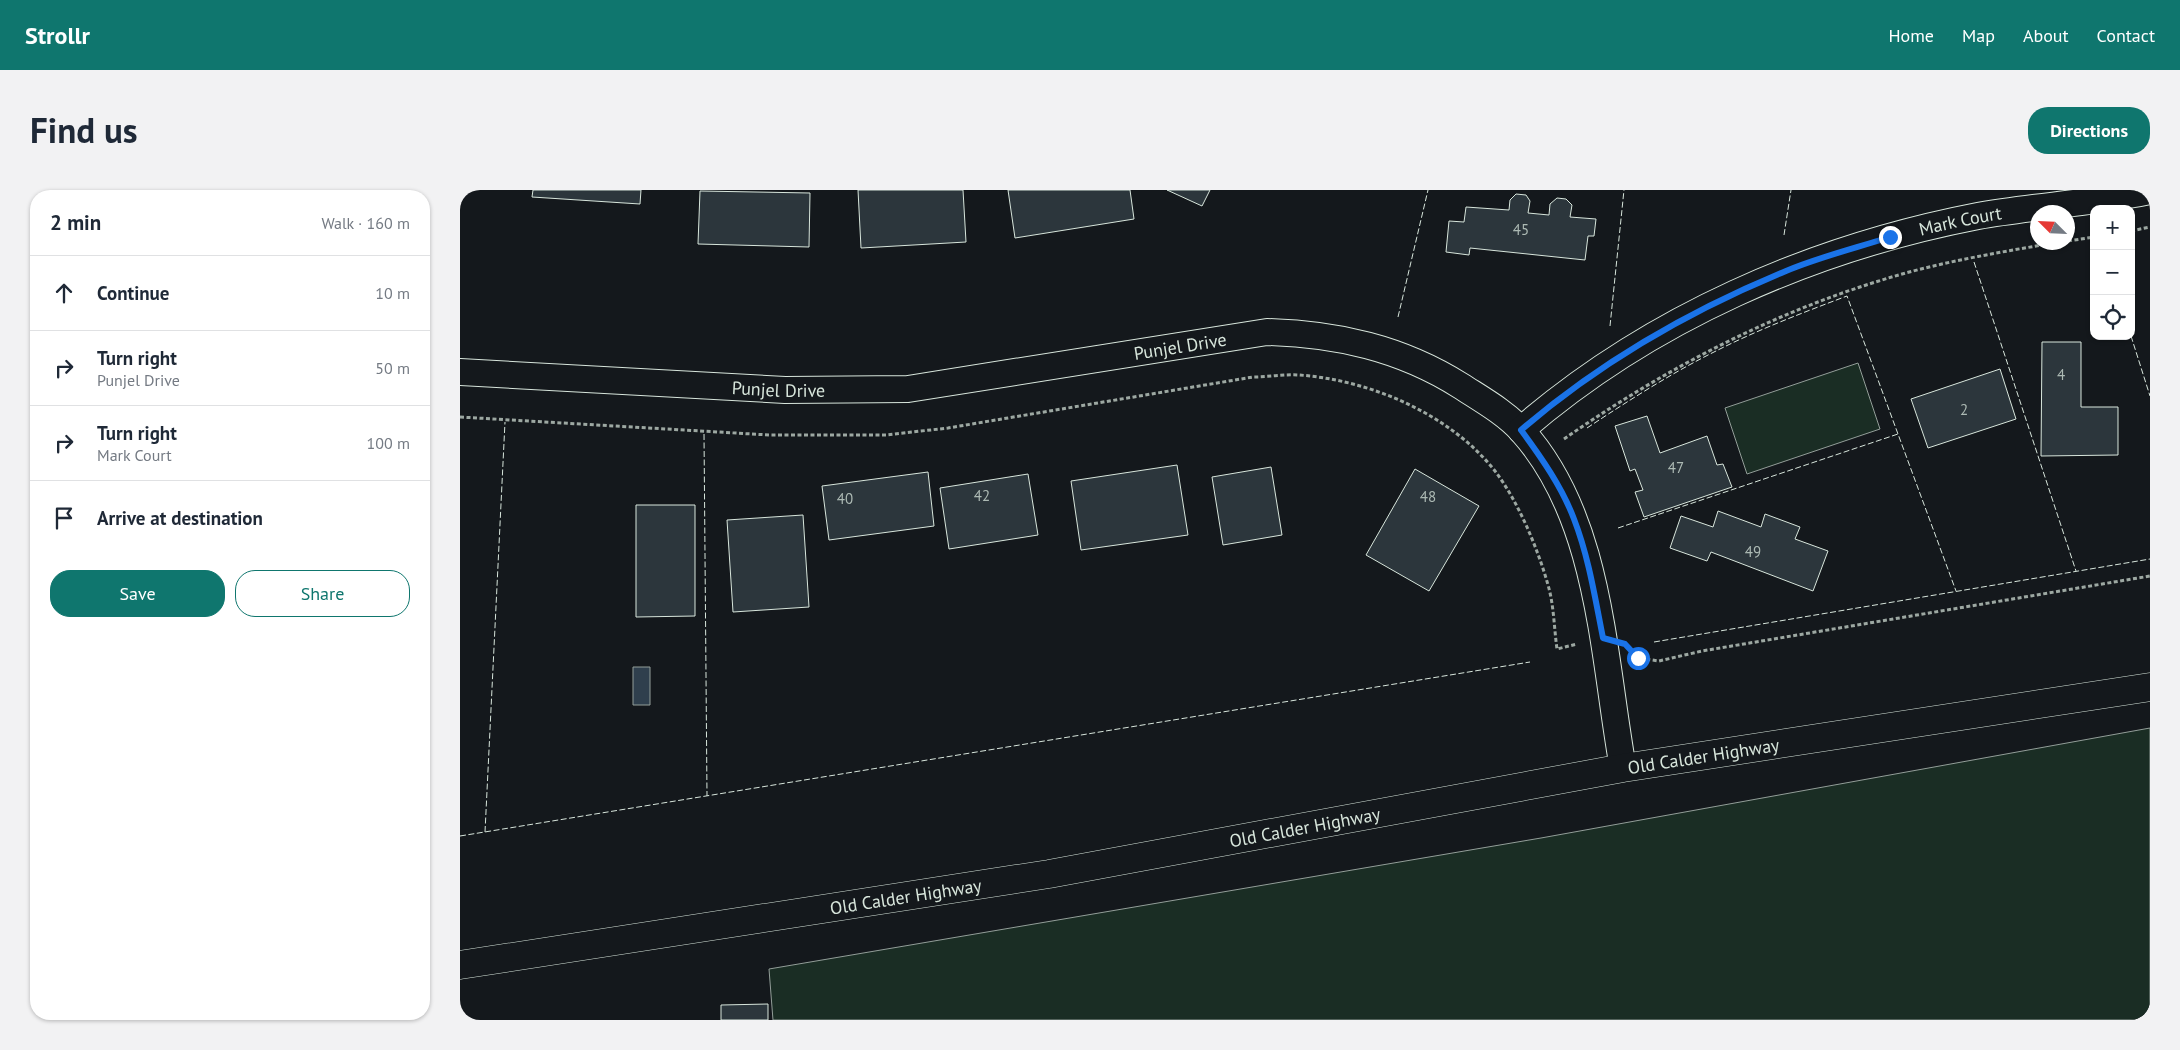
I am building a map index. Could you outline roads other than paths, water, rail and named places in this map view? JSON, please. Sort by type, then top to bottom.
[{"type":"street","name":"Mark Court","points":[[1521,430],[1547,407],[1620,357],[1696,312],[1787,270],[1890,237],[1978,216],[2150,191]]},
{"type":"street","name":"Punjel Drive","points":[[460,372],[785,390],[908,389],[1267,332],[1306,333],[1379,347],[1409,358],[1446,377],[1475,395],[1521,430],[1540,455],[1574,518],[1589,566],[1603,638],[1623,768]]},
{"type":"street","name":"Old Calder Highway","points":[[460,965],[1049,874],[1623,768],[2150,687]]},
{"type":"water","points":[[633,667],[650,667],[650,705],[633,705]]}]
